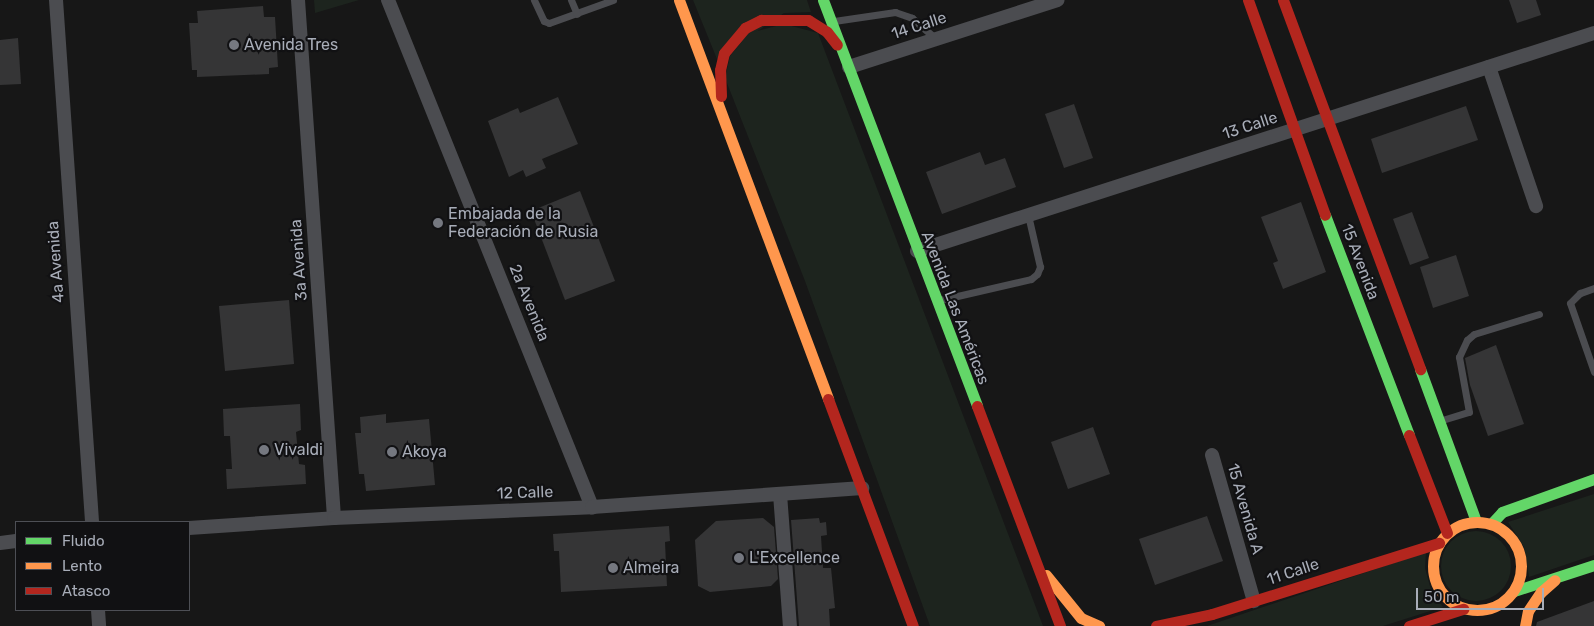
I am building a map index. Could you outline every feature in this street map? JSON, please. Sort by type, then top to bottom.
[{"type":"main road","points":[[679,0],[913,626]]},
{"type":"main road","name":"Avenida Las Américas","points":[[823,0],[1030,552],[1060,626]]},
{"type":"main road","name":"15 Avenida","points":[[1248,0],[1293,130],[1447,533]]},
{"type":"main road","name":"15 Avenida","points":[[1283,0],[1476,522]]},
{"type":"main road","points":[[722,112],[720,70],[724,53],[746,28],[760,20],[808,20],[827,32],[843,52]]},
{"type":"main road","points":[[1491,524],[1502,512],[1594,479]]},
{"type":"main road","points":[[1513,608],[1520,576],[1521,560],[1511,538],[1491,524],[1476,522],[1460,525],[1447,533],[1439,543],[1434,555],[1435,582],[1451,603],[1463,608],[1478,611],[1494,607],[1513,608],[1559,577],[1594,565]]},
{"type":"main road","name":"11 Calle","points":[[1156,626],[1212,614],[1439,543]]},
{"type":"main road","points":[[1030,552],[1058,592],[1081,618],[1100,626]]},
{"type":"main road","points":[[1525,626],[1528,612],[1537,598],[1559,577]]},
{"type":"main road","points":[[1409,626],[1463,608]]},
{"type":"main road","points":[[1478,611],[1484,626]]},
{"type":"main road","points":[[1194,626],[1212,614]]},
{"type":"main road","points":[[1425,621],[1442,626]]},
{"type":"street","name":"4a Avenida","points":[[56,0],[92,521]]},
{"type":"street","name":"3a Avenida","points":[[298,0],[334,518]]},
{"type":"street","name":"2a Avenida","points":[[388,0],[592,507]]},
{"type":"street","name":"14 Calle","points":[[849,68],[1058,0]]},
{"type":"street","name":"13 Calle","points":[[917,251],[1594,33]]},
{"type":"street","points":[[1489,67],[1536,206]]},
{"type":"street","name":"15 Avenida A","points":[[1212,455],[1254,601]]},
{"type":"street","name":"12 Calle","points":[[190,528],[334,518],[592,507],[862,488]]},
{"type":"street","points":[[780,494],[790,626]]},
{"type":"street","points":[[0,543],[15,541]]},
{"type":"street","points":[[98,611],[99,626]]},
{"type":"lane","points":[[534,0],[544,21],[549,23],[613,0]]},
{"type":"lane","points":[[571,0],[577,14]]},
{"type":"lane","points":[[831,21],[895,12],[912,18],[936,39]]},
{"type":"lane","points":[[936,302],[1031,279],[1037,274],[1040,267],[1028,215]]},
{"type":"lane","points":[[1594,288],[1580,293],[1570,303],[1594,372]]},
{"type":"lane","points":[[1439,421],[1469,412],[1458,357],[1467,340],[1474,334],[1539,314]]},
{"type":"shaded area","points":[[314,0],[359,0],[315,13]]},
{"type":"shaded area","points":[[693,0],[807,0],[811,12],[784,13],[717,59]]},
{"type":"shaded area","points":[[784,24],[818,33],[1043,626],[930,626],[805,281],[725,78],[730,56],[749,33]]},
{"type":"shaded area","points":[[1594,494],[1594,555],[1529,577],[1524,547],[1508,522]]},
{"type":"shaded area","points":[[1476,531],[1489,534],[1501,541],[1508,553],[1511,566],[1508,579],[1501,591],[1489,598],[1476,601],[1463,598],[1451,591],[1444,579],[1441,566],[1444,553],[1451,541],[1463,534]]},
{"type":"shaded area","points":[[1426,552],[1425,568],[1431,590],[1443,607],[1383,626],[1207,626]]},
{"type":"building","points":[[1509,0],[1536,0],[1541,15],[1517,23]]},
{"type":"building","name":"Avenida Tres","points":[[263,6],[264,17],[275,17],[278,67],[269,68],[269,74],[197,77],[197,70],[192,70],[189,23],[198,23],[197,11]]},
{"type":"building","points":[[18,38],[21,84],[0,85],[0,40]]},
{"type":"building","points":[[558,97],[578,144],[542,159],[546,168],[526,177],[523,170],[509,177],[488,121],[518,108],[520,113]]},
{"type":"building","points":[[1074,104],[1093,158],[1064,168],[1045,114]]},
{"type":"building","points":[[1466,106],[1478,140],[1382,173],[1371,139]]},
{"type":"building","points":[[980,152],[985,165],[1005,158],[1016,187],[942,214],[926,172]]},
{"type":"building","points":[[580,191],[615,281],[565,300],[531,211]]},
{"type":"building","points":[[1301,202],[1326,272],[1283,289],[1273,263],[1278,261],[1261,217]]},
{"type":"building","points":[[1412,212],[1429,258],[1410,265],[1393,219]]},
{"type":"building","points":[[1456,255],[1469,296],[1433,308],[1420,267]]},
{"type":"building","points":[[289,300],[294,364],[225,371],[219,306]]},
{"type":"building","points":[[1496,345],[1524,424],[1488,436],[1470,385],[1465,358]]},
{"type":"building","name":"Vivaldi","points":[[300,404],[301,430],[296,432],[299,464],[305,465],[306,484],[227,489],[226,469],[232,469],[230,436],[224,436],[223,409]]},
{"type":"building","name":"Akoya","points":[[386,414],[386,423],[429,419],[435,485],[366,491],[364,474],[359,474],[355,433],[361,433],[360,417]]},
{"type":"building","points":[[1093,427],[1110,474],[1068,489],[1051,442]]},
{"type":"building","points":[[1207,516],[1223,561],[1155,585],[1139,539]]},
{"type":"building","name":"L'Excellence","points":[[763,518],[774,527],[778,579],[771,586],[710,592],[698,586],[695,540],[716,521]]},
{"type":"building","points":[[819,518],[820,523],[826,522],[827,535],[821,536],[823,568],[831,568],[835,608],[829,609],[830,626],[799,626],[791,520]]},
{"type":"building","name":"Almeira","points":[[669,526],[670,541],[665,542],[667,586],[561,592],[559,551],[554,551],[553,534]]},
{"type":"building","points":[[1594,601],[1594,626],[1536,626],[1537,622]]},
{"type":"traffic: fast","points":[[823,0],[977,406]]},
{"type":"traffic: fast","points":[[1325,215],[1409,435]]},
{"type":"traffic: fast","points":[[1420,369],[1476,521]]},
{"type":"traffic: fast","points":[[1491,524],[1502,512],[1594,479]]},
{"type":"traffic: fast","points":[[1514,591],[1594,565]]},
{"type":"traffic: slow","points":[[679,0],[828,399]]},
{"type":"traffic: slow","points":[[1477,522],[1494,525],[1502,529],[1514,541],[1518,549],[1521,566],[1518,583],[1514,591],[1502,603],[1494,607],[1477,610],[1460,607],[1452,603],[1440,591],[1436,583],[1433,566],[1436,549],[1440,541],[1452,529],[1460,525],[1477,522]]},
{"type":"traffic: slow","points":[[1046,575],[1081,618],[1099,626]]},
{"type":"traffic: slow","points":[[1525,626],[1528,611],[1541,592],[1555,580]]},
{"type":"traffic: jam","points":[[1248,0],[1325,215]]},
{"type":"traffic: jam","points":[[1283,0],[1420,369]]},
{"type":"traffic: jam","points":[[721,96],[720,70],[724,53],[745,28],[761,20],[808,20],[827,32],[837,45]]},
{"type":"traffic: jam","points":[[828,399],[913,626]]},
{"type":"traffic: jam","points":[[977,406],[1060,626]]},
{"type":"traffic: jam","points":[[1409,435],[1447,533]]},
{"type":"traffic: jam","points":[[1156,626],[1212,614],[1439,543]]},
{"type":"traffic: jam","points":[[1409,626],[1463,609]]},
{"type":"place","name":"Avenida Tres","points":[[234,45]]},
{"type":"place","name":"Embajada de la Federación de Rusia","points":[[438,223]]},
{"type":"place","name":"Vivaldi","points":[[264,450]]},
{"type":"place","name":"Akoya","points":[[392,452]]},
{"type":"place","name":"L'Excellence","points":[[739,558]]},
{"type":"place","name":"Almeira","points":[[613,568]]}]
